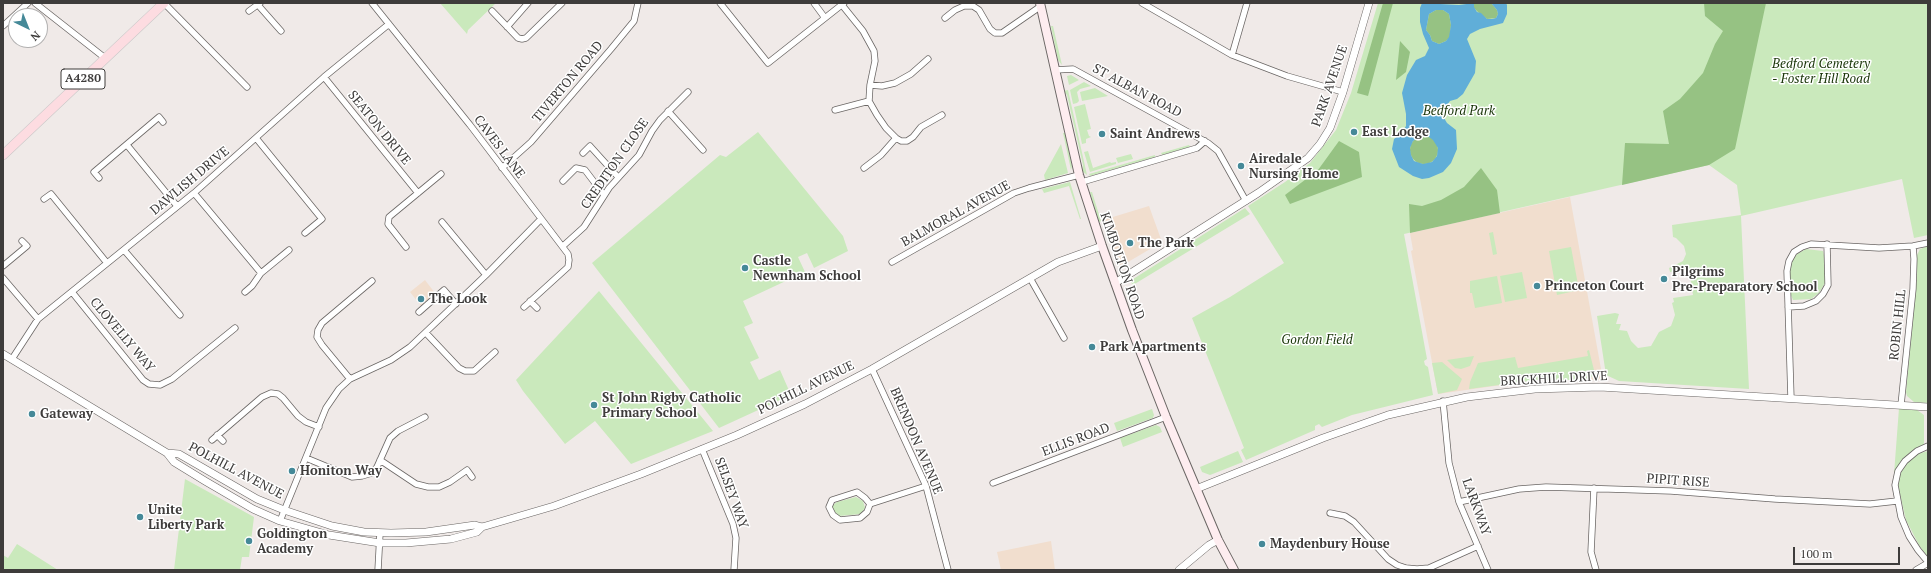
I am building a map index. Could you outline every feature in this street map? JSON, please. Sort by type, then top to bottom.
[{"type":"main road","name":"A4280","points":[[3,155],[164,3]]},
{"type":"main road","name":"KIMBOLTON ROAD","points":[[1041,5],[1080,178],[1114,283],[1166,417],[1196,489],[1218,540],[1234,570]]},
{"type":"street","points":[[3,26],[28,3]]},
{"type":"street","points":[[35,3],[105,58]]},
{"type":"street","points":[[164,3],[247,87]]},
{"type":"street","name":"CAVES LANE","points":[[372,3],[470,125],[540,220],[562,246],[570,260],[568,267],[524,307]]},
{"type":"street","points":[[507,27],[528,3]]},
{"type":"street","points":[[492,11],[518,38],[526,38],[562,3]]},
{"type":"street","name":"TIVERTON ROAD","points":[[502,168],[531,142],[611,49],[634,21],[638,3]]},
{"type":"street","points":[[720,3],[768,63],[843,4],[863,31],[874,51],[875,61],[870,85],[869,101],[876,115],[896,138],[901,141],[907,141],[913,138],[921,128],[942,115]]},
{"type":"street","points":[[814,3],[825,18]]},
{"type":"street","points":[[1142,3],[1232,55],[1287,76],[1343,92]]},
{"type":"street","points":[[1232,55],[1247,3]]},
{"type":"street","name":"PARK AVENUE","points":[[1114,283],[1246,201],[1293,170],[1308,158],[1320,144],[1330,128],[1343,92],[1369,3]]},
{"type":"street","points":[[249,11],[259,4],[281,31]]},
{"type":"street","points":[[945,18],[955,10],[964,6],[973,6],[979,10],[990,29],[995,33],[1002,33],[1041,5]]},
{"type":"street","name":"DAWLISH DRIVE","points":[[12,359],[38,319],[194,193],[324,77],[389,24]]},
{"type":"street","points":[[870,85],[882,86],[896,83],[911,74],[928,59]]},
{"type":"street","name":"ST ALBAN ROAD","points":[[1055,70],[1074,69],[1205,141],[1218,151],[1246,201]]},
{"type":"street","name":"SEATON DRIVE","points":[[324,77],[418,193]]},
{"type":"street","name":"CREDITON CLOSE","points":[[562,246],[584,227],[604,195],[638,155],[652,131],[668,111],[688,92]]},
{"type":"street","points":[[834,110],[869,101]]},
{"type":"street","points":[[668,111],[703,150]]},
{"type":"street","points":[[99,178],[94,172],[159,117],[163,122]]},
{"type":"street","points":[[256,138],[322,219],[305,233]]},
{"type":"street","points":[[864,168],[881,155],[896,138]]},
{"type":"street","name":"BALMORAL AVENUE","points":[[892,262],[1014,193],[1029,188],[1080,178],[1197,148],[1205,141]]},
{"type":"street","points":[[127,145],[177,206]]},
{"type":"street","points":[[583,153],[590,146],[618,178]]},
{"type":"street","points":[[563,181],[576,168],[585,170],[604,195]]},
{"type":"street","points":[[406,247],[388,224],[389,217],[441,174]]},
{"type":"street","points":[[194,193],[261,273]]},
{"type":"street","points":[[44,199],[51,194],[107,263]]},
{"type":"street","points":[[280,521],[326,408],[339,389],[350,379],[402,354],[486,275],[540,220]]},
{"type":"street","points":[[442,222],[486,275]]},
{"type":"street","points":[[3,266],[27,246],[22,241]]},
{"type":"street","points":[[1791,398],[1787,271],[1789,261],[1794,252],[1811,244],[1879,248],[1928,244]]},
{"type":"street","points":[[1788,307],[1804,306],[1816,301],[1823,294],[1828,285],[1827,244]]},
{"type":"street","name":"POLHILL AVENUE","points":[[3,354],[167,453],[174,462],[223,492],[252,509],[280,521],[329,535],[380,543],[406,543],[444,540],[477,532],[482,527],[554,506],[641,474],[805,404],[872,369],[1058,262],[1102,246]]},
{"type":"street","name":"ROBIN HILL","points":[[1901,405],[1913,289],[1913,246]]},
{"type":"street","points":[[124,250],[180,315]]},
{"type":"street","points":[[244,292],[252,286],[261,273],[288,250]]},
{"type":"street","points":[[3,278],[38,319]]},
{"type":"street","points":[[1030,278],[1064,338]]},
{"type":"street","points":[[350,379],[322,345],[317,337],[318,330],[322,323],[372,281]]},
{"type":"street","points":[[419,312],[444,290],[456,304]]},
{"type":"street","name":"CLOVELLY WAY","points":[[72,292],[143,380],[149,384],[160,385],[172,379],[235,328]]},
{"type":"street","points":[[530,301],[537,308]]},
{"type":"street","points":[[426,333],[459,368],[465,371],[474,371],[495,352]]},
{"type":"street","name":"BRENDON AVENUE","points":[[872,369],[926,486],[948,570]]},
{"type":"street","name":"BRICKHILL DRIVE","points":[[1196,489],[1357,425],[1388,415],[1443,401],[1535,389],[1600,387],[1928,407]]},
{"type":"street","points":[[212,440],[262,397],[271,393],[278,394],[283,398],[298,416],[306,422],[319,427]]},
{"type":"street","name":"LARKWAY","points":[[1443,401],[1449,462],[1459,502],[1488,570]]},
{"type":"street","name":"ELLIS ROAD","points":[[993,483],[1166,417]]},
{"type":"street","points":[[306,458],[352,477],[372,472],[380,460],[390,438],[398,431],[425,418]]},
{"type":"street","points":[[217,436],[223,441]]},
{"type":"street","points":[[1916,570],[1928,562],[1909,536],[1897,501],[1895,485],[1898,471],[1905,461],[1917,451],[1928,446]]},
{"type":"street","name":"SELSEY WAY","points":[[702,449],[733,524],[736,538],[734,570]]},
{"type":"street","name":"POLHILL AVENUE","points":[[167,453],[179,454],[257,499],[284,510],[332,526],[364,532],[380,533],[426,532],[476,525],[482,527]]},
{"type":"street","points":[[380,460],[416,484],[428,487],[439,487],[450,482],[466,470],[472,477]]},
{"type":"street","points":[[870,504],[926,486]]},
{"type":"street","name":"PIPIT RISE","points":[[1459,502],[1519,489],[1546,486],[1671,491],[1775,500],[1870,504],[1897,501]]},
{"type":"street","points":[[1594,488],[1591,552],[1596,570]]},
{"type":"street","points":[[857,492],[870,504],[867,512],[860,518],[840,520],[833,515],[829,507],[832,500],[857,492]]},
{"type":"street","points":[[1330,513],[1345,516],[1354,522],[1388,559],[1397,565],[1406,568],[1428,568],[1478,546]]},
{"type":"street","points":[[378,570],[380,533]]},
{"type":"street","points":[[1179,570],[1209,545],[1218,540]]},
{"type":"shaded area","points":[[1570,197],[1603,380],[1537,380],[1438,394],[1411,251],[1413,250],[1410,233]]},
{"type":"shaded area","points":[[1149,206],[1162,242],[1123,265],[1117,264],[1103,220]]},
{"type":"shaded area","points":[[425,280],[435,293],[421,306],[410,292]]},
{"type":"shaded area","points":[[1051,541],[1055,570],[1001,570],[997,552]]},
{"type":"green space","points":[[440,3],[496,3],[468,30],[467,34]]},
{"type":"green space","points":[[1378,3],[1928,3],[1928,235],[1914,238],[1902,179],[1741,216],[1749,389],[1619,381],[1606,375],[1597,316],[1615,313],[1619,314],[1616,324],[1621,324],[1619,330],[1627,331],[1631,341],[1638,348],[1651,346],[1659,332],[1671,326],[1675,315],[1672,303],[1674,302],[1673,298],[1693,295],[1689,269],[1670,272],[1669,268],[1683,261],[1686,254],[1684,246],[1673,237],[1672,225],[1741,215],[1737,185],[1709,165],[1404,234],[1427,359],[1424,361],[1425,365],[1428,367],[1433,395],[1352,415],[1322,427],[1319,424],[1315,426],[1315,430],[1246,460],[1241,450],[1244,448],[1192,318],[1230,297],[1284,263],[1248,206],[1285,182],[1310,163],[1336,130],[1351,93]]},
{"type":"green space","points":[[1383,3],[1393,3],[1368,96],[1357,93]]},
{"type":"green space","points":[[1474,3],[1491,3],[1497,10],[1498,14],[1496,18],[1487,19],[1473,7]]},
{"type":"green space","points":[[1704,3],[1766,3],[1735,149],[1709,165],[1622,185],[1625,143],[1669,144],[1663,111],[1680,99],[1703,73],[1715,44],[1723,31],[1705,16]]},
{"type":"green space","points":[[1436,10],[1443,10],[1449,14],[1451,25],[1450,37],[1446,41],[1439,44],[1432,41],[1426,30],[1429,14]]},
{"type":"green space","points":[[1051,26],[1053,26],[1062,65],[1058,60]]},
{"type":"green space","points":[[1400,41],[1410,52],[1406,72],[1396,80]]},
{"type":"green space","points":[[1071,75],[1079,80],[1069,85],[1067,76]]},
{"type":"green space","points":[[1084,82],[1091,86],[1080,89],[1077,92],[1079,101],[1073,104],[1070,90]]},
{"type":"green space","points":[[1095,88],[1108,96],[1082,101],[1080,92]]},
{"type":"green space","points":[[1068,90],[1087,175],[1082,171],[1083,165],[1067,95],[1063,91]]},
{"type":"green space","points":[[1085,104],[1091,129],[1087,130],[1089,136],[1091,137],[1086,139],[1086,143],[1082,144],[1074,107]]},
{"type":"green space","name":"Castle Newnham School","points":[[758,132],[843,236],[848,251],[814,268],[807,253],[798,257],[805,272],[743,301],[753,323],[744,327],[759,358],[750,362],[759,380],[780,370],[791,395],[719,428],[592,263],[720,155],[726,157]]},
{"type":"green space","points":[[1063,133],[1065,133],[1072,166],[1071,170]]},
{"type":"green space","points":[[1424,136],[1434,140],[1438,150],[1434,160],[1424,164],[1414,160],[1410,150],[1414,140]]},
{"type":"green space","points":[[1339,141],[1359,152],[1362,177],[1290,204],[1285,195],[1318,170]]},
{"type":"green space","points":[[1061,144],[1068,173],[1045,180],[1044,175]]},
{"type":"green space","points":[[1189,145],[1190,147],[1162,155],[1161,153]]},
{"type":"green space","points":[[1088,151],[1093,168],[1110,162],[1116,162],[1116,164],[1090,172],[1084,152]]},
{"type":"green space","points":[[1131,154],[1133,159],[1118,163],[1116,158]]},
{"type":"green space","points":[[1155,155],[1155,157],[1090,176],[1089,174]]},
{"type":"green space","points":[[1481,168],[1497,190],[1500,213],[1410,233],[1409,204],[1422,206],[1441,200],[1464,187]]},
{"type":"green space","points":[[1070,182],[1081,219],[1069,186],[1044,193],[1042,189]]},
{"type":"green space","points":[[1090,192],[1092,192],[1101,221],[1099,222]]},
{"type":"green space","points":[[1245,208],[1250,214],[1133,285],[1130,281]]},
{"type":"green space","points":[[1493,232],[1497,254],[1493,255],[1489,233]]},
{"type":"green space","points":[[1928,246],[1928,403],[1914,402],[1907,396],[1906,392],[1917,275],[1917,255],[1920,249]]},
{"type":"green space","points":[[1571,247],[1579,290],[1557,295],[1549,251]]},
{"type":"green space","points":[[1806,249],[1823,251],[1826,263],[1825,283],[1819,293],[1811,299],[1793,300],[1790,293],[1789,269],[1791,260],[1797,254]]},
{"type":"green space","points":[[1522,272],[1527,298],[1505,302],[1500,276]]},
{"type":"green space","points":[[1497,276],[1502,303],[1475,308],[1472,293],[1470,293],[1470,281]]},
{"type":"green space","name":"St John Rigby Catholic Primary School","points":[[599,291],[713,431],[631,464],[595,421],[565,444],[516,380]]},
{"type":"green space","points":[[1589,350],[1595,374],[1588,380],[1537,380],[1469,389],[1470,382],[1478,363],[1515,357],[1518,368],[1588,356],[1587,351]]},
{"type":"green space","points":[[1474,356],[1470,366],[1461,369],[1455,368],[1447,360]]},
{"type":"green space","points":[[1442,362],[1462,379],[1457,390],[1438,394],[1432,363]]},
{"type":"green space","points":[[1899,408],[1917,410],[1924,415],[1924,443],[1923,446],[1913,451],[1901,461],[1894,474]]},
{"type":"green space","points":[[1152,409],[1154,415],[1153,418],[1117,431],[1114,423]]},
{"type":"green space","points":[[1156,425],[1160,427],[1162,432],[1123,447],[1120,438]]},
{"type":"green space","points":[[1238,451],[1243,462],[1210,475],[1202,472],[1200,467]]},
{"type":"green space","points":[[1928,451],[1928,557],[1920,547],[1906,520],[1898,486],[1899,475],[1909,460],[1917,454]]},
{"type":"green space","points":[[185,479],[254,517],[249,557],[242,557],[240,570],[174,570]]},
{"type":"green space","points":[[856,497],[863,501],[865,508],[861,514],[839,516],[834,511],[832,506],[837,502]]},
{"type":"green space","points":[[17,544],[58,570],[3,570],[3,555],[8,558]]},
{"type":"water","points":[[1422,3],[1459,5],[1474,3],[1474,7],[1477,12],[1481,13],[1487,19],[1492,19],[1496,18],[1498,14],[1497,10],[1491,3],[1506,3],[1507,5],[1507,14],[1503,23],[1480,29],[1470,34],[1467,39],[1476,61],[1475,73],[1463,94],[1457,99],[1450,101],[1441,113],[1447,123],[1456,130],[1457,149],[1451,163],[1443,172],[1429,178],[1422,179],[1413,176],[1399,167],[1392,149],[1394,139],[1401,134],[1406,126],[1406,114],[1402,93],[1407,75],[1416,60],[1425,56],[1429,48],[1420,22],[1420,8]],"holes":[[[1436,10],[1443,10],[1449,14],[1451,25],[1449,37],[1446,41],[1439,44],[1432,41],[1426,30],[1429,14]],[[1422,136],[1429,137],[1438,148],[1437,156],[1432,162],[1423,164],[1414,161],[1410,148],[1413,141]]]},
{"type":"place","name":"East Lodge","points":[[1354,132]]},
{"type":"place","name":"Saint Andrews","points":[[1102,134]]},
{"type":"place","name":"Airedale Nursing Home","points":[[1241,166]]},
{"type":"place","name":"The Park","points":[[1130,243]]},
{"type":"place","name":"Castle Newnham School","points":[[745,268]]},
{"type":"place","name":"Pilgrims Pre-Preparatory School","points":[[1664,279]]},
{"type":"place","name":"Princeton Court","points":[[1537,286]]},
{"type":"place","name":"The Look","points":[[421,299]]},
{"type":"place","name":"Park Apartments","points":[[1092,347]]},
{"type":"place","name":"St John Rigby Catholic Primary School","points":[[594,405]]},
{"type":"place","name":"Gateway","points":[[32,414]]},
{"type":"place","name":"Honiton Way","points":[[292,471]]},
{"type":"place","name":"Unite Liberty Park","points":[[140,517]]},
{"type":"place","name":"Goldington Academy","points":[[249,541]]},
{"type":"place","name":"Maydenbury House","points":[[1262,544]]},
{"type":"park label","name":"Bedford Cemetery - Foster Hill Road","points":[[1821,72]]},
{"type":"park label","name":"Bedford Park","points":[[1459,111]]},
{"type":"park label","name":"Gordon Field","points":[[1317,340]]}]
